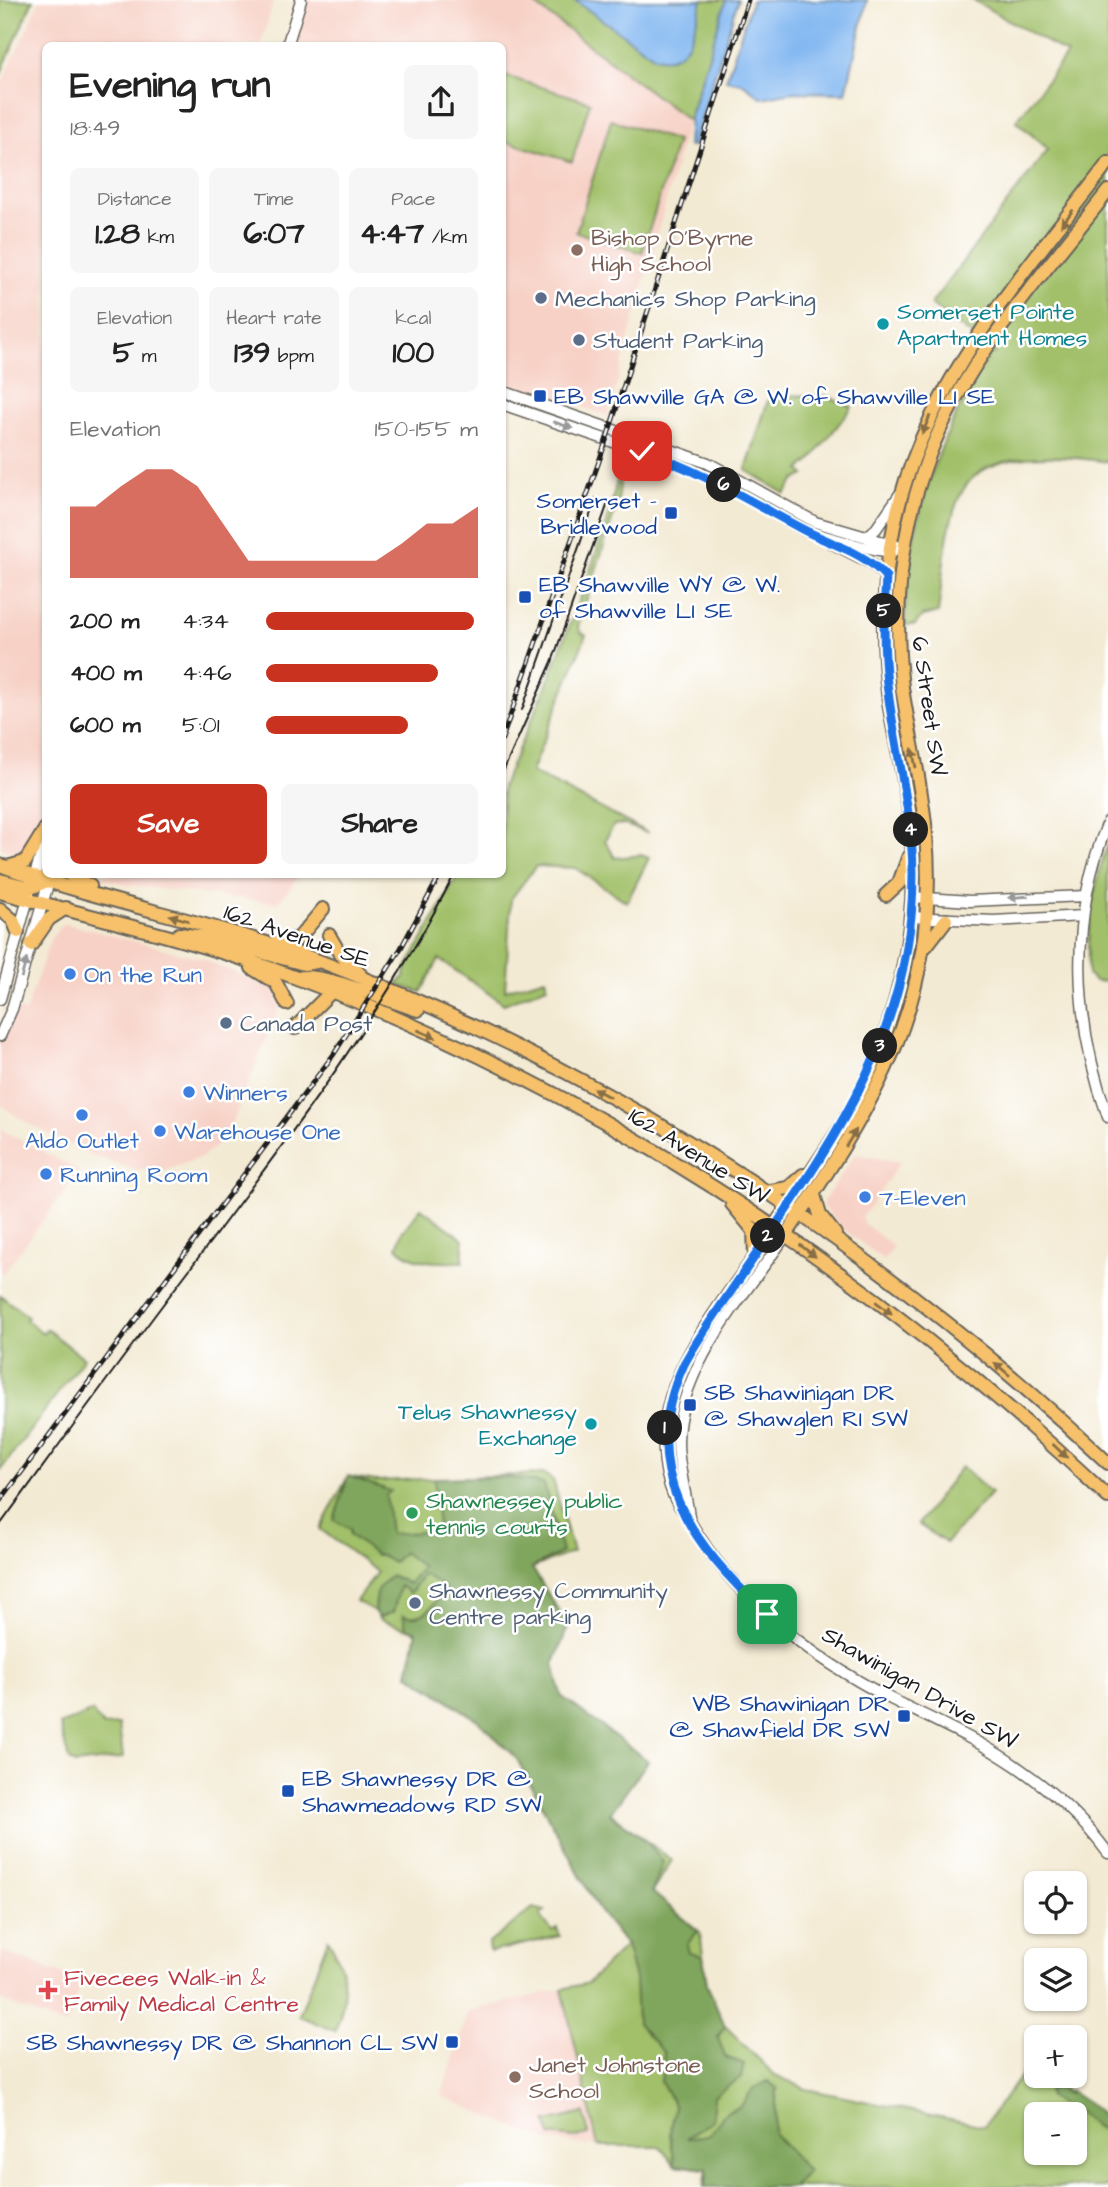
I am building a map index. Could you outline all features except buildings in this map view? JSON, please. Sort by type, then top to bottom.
[{"type":"main road","name":"6 Street SW","points":[[788,1206],[844,1121],[878,1052],[898,991],[911,917],[912,844],[886,671],[886,577],[902,492],[929,418],[957,365],[1108,163]]},
{"type":"main road","name":"6 Street SW","points":[[800,1215],[866,1112],[887,1071],[912,1000],[921,955],[927,898],[924,816],[899,657],[899,595],[904,548],[922,473],[940,427],[963,383],[1108,191]]},
{"type":"main road","points":[[4,866],[25,862],[42,834]]},
{"type":"main road","points":[[886,895],[899,883],[912,844]]},
{"type":"main road","name":"162 Avenue SE","points":[[4,866],[31,887],[43,902],[238,957],[298,978],[365,1007]]},
{"type":"main road","name":"162 Avenue SE","points":[[0,892],[31,887],[48,878]]},
{"type":"main road","name":"162 Avenue SE","points":[[53,878],[124,902],[268,943],[320,961],[378,986]]},
{"type":"main road","points":[[76,878],[124,902]]},
{"type":"main road","points":[[0,880],[31,887]]},
{"type":"main road","points":[[31,945],[46,923],[66,908]]},
{"type":"main road","points":[[0,909],[13,920],[18,932]]},
{"type":"main road","points":[[268,943],[295,941],[323,909]]},
{"type":"main road","points":[[921,955],[933,933],[946,920]]},
{"type":"main road","points":[[168,936],[184,933],[304,964],[320,961]]},
{"type":"main road","points":[[330,935],[340,954],[366,979]]},
{"type":"main road","points":[[238,957],[276,983],[287,1004]]},
{"type":"main road","points":[[298,978],[312,975],[326,978],[378,999],[463,1022]]},
{"type":"main road","name":"162 Avenue SW","points":[[378,986],[463,1022],[637,1112],[788,1206],[969,1341],[1108,1463]]},
{"type":"main road","points":[[295,1028],[331,992]]},
{"type":"main road","name":"162 Avenue SW","points":[[365,1007],[488,1060],[639,1140],[715,1186],[786,1235],[955,1361],[1046,1438],[1108,1497]]},
{"type":"main road","points":[[765,1192],[788,1188],[814,1166]]},
{"type":"main road","points":[[715,1186],[754,1231],[755,1256]]},
{"type":"main road","points":[[814,1195],[820,1215],[854,1253]]},
{"type":"main road","name":"Shawinigan Drive SW","points":[[774,1227],[788,1206]]},
{"type":"main road","name":"Shawinigan Drive SW","points":[[786,1235],[800,1215]]},
{"type":"street","points":[[289,42],[302,0]]},
{"type":"street","points":[[506,392],[708,463],[815,522],[890,547]]},
{"type":"street","points":[[506,405],[712,478],[806,531],[873,564],[886,577]]},
{"type":"street","points":[[866,537],[876,529],[902,492]]},
{"type":"street","points":[[806,531],[904,548]]},
{"type":"street","points":[[1108,822],[1086,896],[1079,964],[1082,1013],[1092,1069],[1108,1117]]},
{"type":"street","points":[[0,999],[42,852]]},
{"type":"street","points":[[0,1036],[12,1009],[50,878]]},
{"type":"street","points":[[912,897],[971,901],[1086,896]]},
{"type":"street","points":[[911,917],[946,920],[1083,916]]},
{"type":"street","name":"Shawinigan Drive SW","points":[[774,1227],[691,1351],[670,1397],[664,1433],[665,1458],[675,1499],[719,1567],[780,1626],[835,1666],[875,1690],[1016,1766],[1063,1803],[1108,1853]]},
{"type":"street","name":"Shawinigan Drive SW","points":[[690,1521],[678,1442],[681,1413],[688,1390],[704,1356],[786,1235]]},
{"type":"shaded area","points":[[40,0],[274,0],[262,42],[42,42],[42,862],[0,848],[0,87]]},
{"type":"shaded area","name":"Bishop O'Byrne High School","points":[[307,0],[529,0],[688,120],[608,416],[506,381],[506,42],[296,42]]},
{"type":"shaded area","points":[[102,878],[298,878],[278,903],[127,885]]},
{"type":"shaded area","points":[[64,923],[203,959],[274,989],[280,1004],[235,1116],[221,1142],[202,1157],[164,1171],[132,1169],[92,1155],[29,1124],[0,1105],[0,1046],[17,1009],[25,1012],[51,938]]},
{"type":"shaded area","points":[[0,1129],[80,1171],[2,1275],[0,1274]]},
{"type":"shaded area","points":[[855,1154],[900,1162],[862,1218],[863,1223],[893,1246],[884,1260],[844,1230],[823,1207],[823,1202]]},
{"type":"shaded area","points":[[0,1951],[81,1981],[66,2026],[0,2000]]},
{"type":"shaded area","name":"Janet Johnstone School","points":[[562,1989],[598,2146],[548,2141],[441,2096],[469,2011]]},
{"type":"green space","points":[[0,0],[33,0],[0,75]]},
{"type":"green space","points":[[529,0],[727,0],[688,120]]},
{"type":"green space","points":[[973,0],[1108,0],[1108,462],[1073,458],[1032,458],[1011,460],[977,474],[965,487],[953,514],[938,613],[922,616],[915,625],[905,625],[911,552],[928,482],[955,416],[972,384],[991,352],[996,354],[931,304],[1048,149],[1016,121],[1067,54]]},
{"type":"green space","points":[[506,76],[590,102],[572,162],[506,141]]},
{"type":"green space","points":[[611,120],[677,141],[642,253],[576,232]]},
{"type":"green space","points":[[777,395],[827,396],[852,407],[808,464],[800,470],[805,475],[795,480],[785,494],[746,470],[768,400]]},
{"type":"green space","points":[[623,457],[618,502],[578,626],[581,633],[586,635],[531,772],[648,833],[622,824],[614,825],[605,840],[615,858],[641,855],[649,858],[627,902],[575,868],[536,866],[511,899],[505,990],[545,978],[547,986],[504,1004],[439,959],[421,992],[397,985],[405,976],[406,969],[456,878],[506,878],[506,777],[543,694],[607,521]]},
{"type":"green space","points":[[1108,843],[1108,982],[1095,981],[1088,976],[1088,942],[1098,876]]},
{"type":"green space","points":[[421,1208],[463,1239],[463,1262],[419,1260],[397,1247],[402,1232]]},
{"type":"green space","points":[[0,1295],[43,1333],[46,1329],[84,1358],[0,1471]]},
{"type":"green space","points":[[961,1467],[991,1493],[946,1543],[918,1524]]},
{"type":"green space","points":[[544,1474],[553,1480],[573,1552],[532,1568],[568,1626],[554,1663],[561,1696],[648,1761],[610,1813],[672,1860],[652,1892],[700,1932],[707,1985],[725,2026],[775,2075],[806,2089],[984,2126],[1024,2071],[1024,2088],[1061,2088],[1081,2102],[1024,2102],[1024,2165],[1087,2165],[1087,2107],[1108,2122],[1108,2187],[704,2187],[707,2169],[675,2165],[659,2146],[598,2146],[562,1989],[588,1983],[626,1945],[598,1909],[517,1759],[479,1721],[408,1674],[417,1632],[380,1620],[374,1611],[356,1601],[377,1572],[320,1529],[348,1476],[376,1481]]},
{"type":"green space","points":[[348,1476],[391,1491],[386,1495],[390,1534],[438,1531],[434,1478],[507,1477],[544,1484],[562,1552],[532,1568],[568,1626],[554,1663],[561,1696],[648,1761],[610,1814],[646,1841],[663,1862],[652,1892],[698,1931],[687,1944],[689,1953],[703,1956],[707,1985],[725,2026],[718,2037],[725,2057],[744,2064],[741,2077],[714,2096],[712,2120],[687,2138],[709,2135],[725,2113],[741,2106],[753,2089],[767,2081],[777,2088],[774,2134],[808,2171],[794,2187],[706,2187],[707,2169],[675,2165],[670,2134],[675,2107],[661,2082],[664,2053],[637,2023],[635,1979],[626,1945],[598,1909],[517,1759],[479,1721],[408,1674],[417,1632],[406,1628],[403,1615],[423,1614],[433,1606],[445,1588],[424,1574],[410,1593],[400,1586],[393,1612],[379,1618],[374,1611],[378,1589],[391,1575],[409,1584],[422,1567],[403,1552],[393,1563],[381,1555],[376,1555],[350,1535],[350,1529],[334,1520]]},
{"type":"green space","points":[[92,1712],[103,1726],[119,1725],[123,1758],[75,1764],[69,1760],[60,1725]]},
{"type":"green space","points":[[533,1908],[545,1911],[540,1915],[552,1931],[557,1928],[560,1936],[490,1952],[489,1943]]},
{"type":"green space","points":[[328,1939],[339,1961],[344,1984],[342,2007],[335,2031],[299,2016]]},
{"type":"green space","points":[[1059,2088],[1067,2094],[1070,2091],[1086,2102],[1057,2102],[1049,2097],[1048,2090]]},
{"type":"green space","points":[[1087,2103],[1104,2118],[1108,2131],[1096,2127],[1087,2120]]},
{"type":"green space","points":[[584,2113],[589,2135],[575,2138],[550,2135],[547,2122]]},
{"type":"water","points":[[574,0],[702,0],[689,42],[676,56],[667,58],[655,57]]},
{"type":"water","points":[[726,0],[738,0],[693,146],[688,146],[690,117]]},
{"type":"water","points":[[752,0],[867,0],[846,93],[793,92],[762,98],[742,83],[726,80]]},
{"type":"tram line","points":[[522,710],[596,498]]},
{"type":"tram line","points":[[506,765],[552,662],[608,503]]},
{"type":"tram line","points":[[0,1525],[332,1076],[396,978],[452,878]]},
{"type":"railway","points":[[506,728],[604,447],[748,0]]},
{"type":"railway","points":[[0,1501],[334,1054],[401,948],[438,878]]},
{"type":"place","name":"Bishop O'Byrne High School","points":[[577,250]]},
{"type":"place","name":"Mechanics Shop Parking","points":[[541,298]]},
{"type":"place","name":"Somerset Pointe Apartment Homes","points":[[883,324]]},
{"type":"place","name":"Student Parking","points":[[579,340]]},
{"type":"place","name":"EB Shawville GA @ W. of Shawville LI SE","points":[[540,396]]},
{"type":"place","name":"Somerset - Bridlewood","points":[[671,513]]},
{"type":"place","name":"EB Shawville WY @ W. of Shawville LI SE","points":[[525,597]]},
{"type":"place","name":"On the Run","points":[[70,974]]},
{"type":"place","name":"Canada Post","points":[[226,1023]]},
{"type":"place","name":"Winners","points":[[189,1092]]},
{"type":"place","name":"Aldo Outlet","points":[[82,1115]]},
{"type":"place","name":"Warehouse One","points":[[160,1131]]},
{"type":"place","name":"Running Room","points":[[46,1174]]},
{"type":"place","name":"7-Eleven","points":[[865,1197]]},
{"type":"place","name":"SB Shawinigan DR @ Shawglen RI SW","points":[[690,1405]]},
{"type":"place","name":"Telus Shawnessy Exchange","points":[[591,1424]]},
{"type":"place","name":"Shawnessey public tennis courts","points":[[412,1513]]},
{"type":"place","name":"Shawnessy Community Centre parking","points":[[415,1603]]},
{"type":"place","name":"WB Shawinigan DR @ Shawfield DR SW","points":[[904,1716]]},
{"type":"place","name":"EB Shawnessy DR @ Shawmeadows RD SW","points":[[288,1791]]},
{"type":"place","name":"Fivecees Walk-in & Family Medical Centre","points":[[48,1990]]},
{"type":"place","name":"SB Shawnessy DR @ Shannon CL SW","points":[[452,2042]]},
{"type":"place","name":"Janet Johnstone School","points":[[515,2077]]},
{"type":"route","points":[[642,451],[712,478],[806,531],[852,552],[873,564],[886,577],[884,642],[887,680],[909,817],[913,873],[911,917],[898,991],[872,1068],[844,1121],[684,1364],[670,1397],[664,1433],[669,1483],[675,1499],[719,1567],[767,1614]]}]
